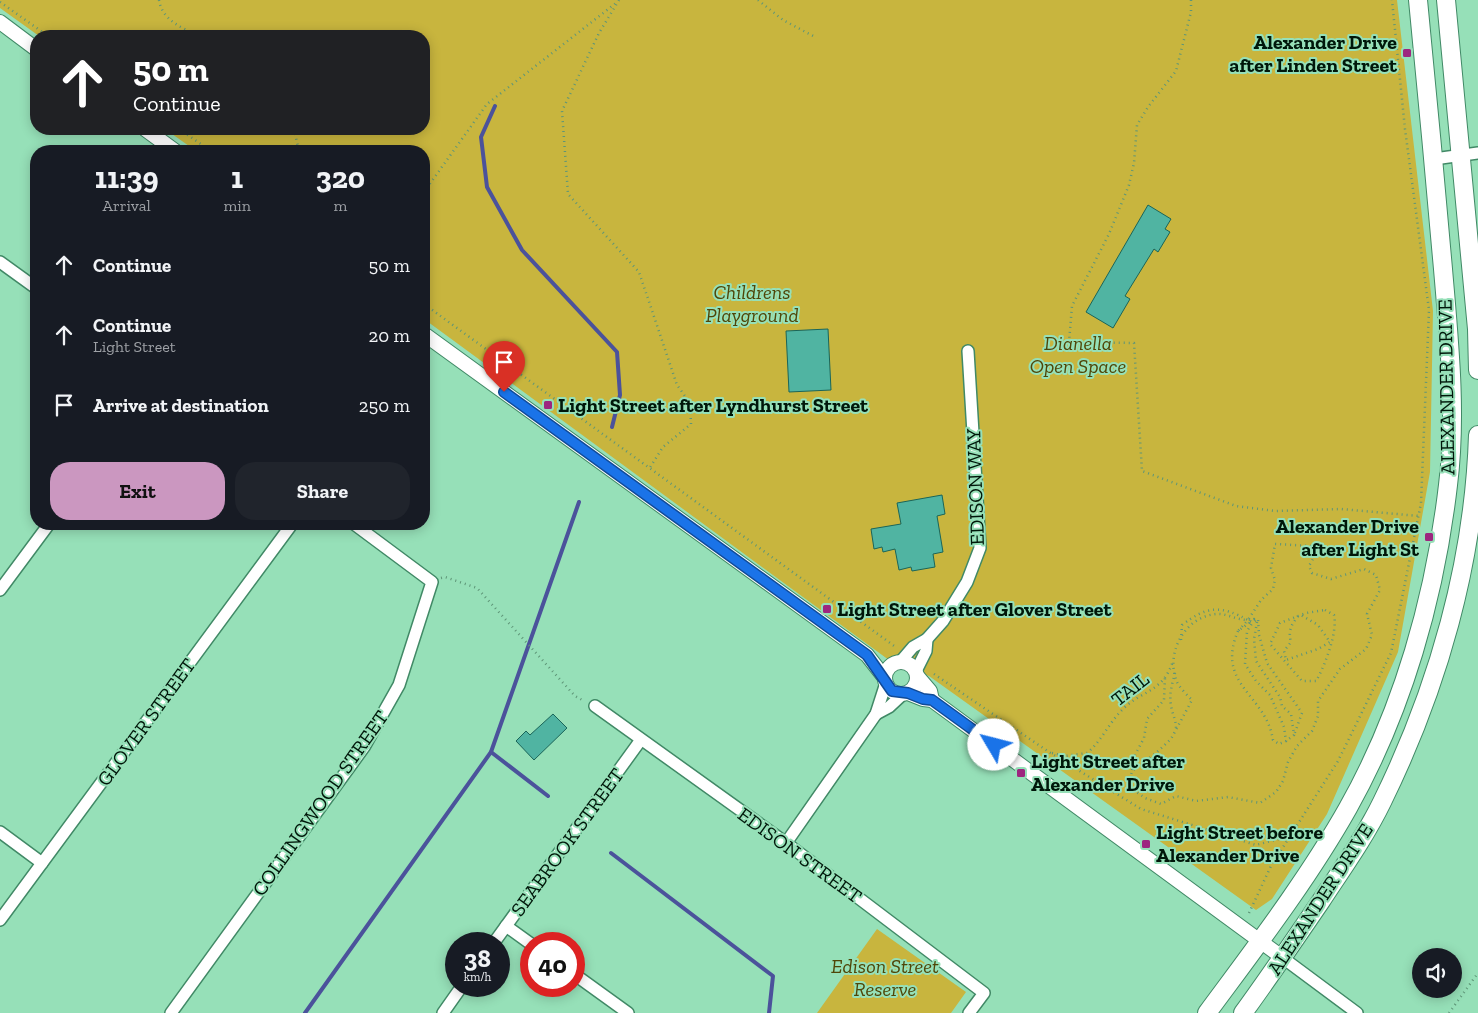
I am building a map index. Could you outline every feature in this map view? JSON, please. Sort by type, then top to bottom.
[{"type":"main road","name":"ALEXANDER DRIVE","points":[[1207,1013],[1259,942],[1352,800],[1382,735],[1412,659],[1433,579],[1448,484],[1451,445],[1448,323],[1418,0]]},
{"type":"main road","name":"ALEXANDER DRIVE","points":[[1446,0],[1476,329],[1478,370]]},
{"type":"main road","name":"ALEXANDER DRIVE","points":[[1243,1013],[1283,958],[1367,829],[1404,756],[1420,715],[1445,639],[1458,588],[1472,516],[1478,435]]},
{"type":"street","points":[[0,22],[30,44]]},
{"type":"street","points":[[153,135],[167,145]]},
{"type":"street","points":[[1434,158],[1478,153]]},
{"type":"street","points":[[1,264],[30,284]]},
{"type":"street","points":[[430,339],[867,655],[892,691],[932,700],[1357,1013]]},
{"type":"street","name":"EDISON WAY","points":[[900,660],[927,639],[943,621],[967,582],[980,548],[968,351]]},
{"type":"street","points":[[0,590],[45,530]]},
{"type":"street","name":"GLOVER STREET","points":[[0,920],[288,530]]},
{"type":"street","points":[[362,530],[432,582]]},
{"type":"street","name":"COLLINGWOOD STREET","points":[[171,1013],[364,746],[400,685],[432,582]]},
{"type":"street","name":"EDISON WAY","points":[[918,670],[926,651],[927,639]]},
{"type":"street","points":[[867,655],[909,663],[918,670],[930,691],[932,700]]},
{"type":"street","points":[[786,843],[876,714],[888,668],[900,660]]},
{"type":"street","points":[[876,714],[889,707],[916,685],[918,670]]},
{"type":"street","name":"EDISON STREET","points":[[595,706],[640,741],[786,843],[984,993],[969,1013]]},
{"type":"street","name":"SEABROOK STREET","points":[[502,932],[640,741]]},
{"type":"street","points":[[0,832],[42,863]]},
{"type":"street","points":[[506,926],[520,936]]},
{"type":"street","points":[[585,982],[628,1013]]},
{"type":"street","points":[[443,1013],[454,997]]},
{"type":"path","points":[[159,0],[160,6],[170,21],[187,30]]},
{"type":"path","points":[[758,0],[783,20],[815,37]]},
{"type":"path","points":[[1191,0],[1191,12],[1176,71],[1148,107],[1137,125],[1134,163],[1129,185],[1109,234],[1072,306],[1069,342],[1134,342],[1142,471],[1236,506],[1275,511],[1341,510],[1419,516]]},
{"type":"path","points":[[1249,913],[1271,866],[1338,761],[1391,653],[1419,516],[1429,310],[1405,129],[1392,0]]},
{"type":"path","points":[[430,184],[487,104],[618,1]]},
{"type":"path","points":[[618,1],[599,33],[562,111],[568,194],[639,272],[677,385],[690,402],[691,424],[663,447],[650,468]]},
{"type":"path","points":[[0,2],[40,30]]},
{"type":"path","points":[[188,135],[202,145]]},
{"type":"path","points":[[430,308],[650,468],[900,660]]},
{"type":"path","points":[[1165,676],[1164,700],[1146,719],[1144,738],[1134,757],[1128,786],[1145,798],[1161,804],[1176,796],[1196,801],[1228,797],[1260,803],[1276,792],[1297,746],[1312,731],[1318,716],[1318,702],[1340,669],[1366,649],[1372,635],[1367,614],[1380,590],[1376,575],[1364,569],[1331,578],[1312,573],[1309,566],[1314,557],[1311,546],[1275,544],[1271,568],[1275,580],[1273,589],[1261,600],[1238,631],[1232,653],[1236,677],[1243,690],[1262,712],[1269,725],[1273,740],[1279,744],[1294,735],[1302,713],[1267,663],[1256,621]]},
{"type":"path","points":[[432,582],[445,577],[477,588],[575,696],[595,706]]},
{"type":"path","name":"TAIL","points":[[1049,752],[1065,756],[1078,756],[1087,753],[1124,707],[1157,688],[1173,660],[1172,656],[1181,640],[1182,625],[1200,611],[1214,609],[1236,614],[1248,620]]},
{"type":"path","points":[[1324,610],[1334,614],[1336,623],[1326,660],[1316,680],[1302,681],[1286,660],[1270,644],[1280,624],[1300,615],[1324,610]]},
{"type":"path","points":[[1181,640],[1186,628],[1190,625],[1216,614],[1248,620],[1254,619],[1250,621],[1256,621]]},
{"type":"path","points":[[1300,615],[1318,625],[1330,642]]},
{"type":"path","points":[[1286,660],[1284,651],[1291,642],[1290,628],[1300,615]]},
{"type":"path","points":[[1256,621],[1254,639],[1256,661],[1280,697],[1282,706],[1291,714],[1294,735]]},
{"type":"path","points":[[1256,621],[1247,631],[1245,664],[1256,681],[1270,695],[1284,726],[1286,741]]},
{"type":"path","points":[[1286,660],[1318,649],[1330,642]]},
{"type":"path","points":[[1132,771],[1171,739],[1192,700],[1177,682],[1173,660]]},
{"type":"path","points":[[918,670],[1141,809],[1256,845],[1290,836]]},
{"type":"path","points":[[1175,672],[1171,706],[1176,718],[1176,729]]},
{"type":"path","points":[[1449,1013],[1478,973]]},
{"type":"green space","name":"Dianella Open Space","points":[[0,0],[1397,0],[1433,311],[1430,472],[1398,652],[1327,814],[1272,899],[1256,910],[929,676],[893,663],[430,323],[430,145],[188,145],[173,135],[430,135],[430,30],[31,30],[0,8]]},
{"type":"green space","name":"Edison Street Reserve","points":[[877,929],[966,992],[951,1013],[817,1013]]},
{"type":"building","points":[[1148,205],[1171,219],[1165,229],[1170,232],[1158,252],[1154,249],[1125,296],[1130,299],[1113,328],[1086,312]]},
{"type":"building","points":[[828,329],[831,390],[789,392],[786,331]]},
{"type":"building","points":[[942,495],[945,514],[937,516],[943,552],[933,554],[935,567],[912,571],[911,567],[899,570],[895,549],[883,552],[882,547],[874,549],[871,529],[901,524],[897,503]]},
{"type":"building","points":[[553,714],[567,728],[534,760],[516,741],[526,731],[530,735]]},
{"type":"waterway","points":[[495,106],[481,137],[487,187],[522,250],[617,352],[620,395],[612,427]]},
{"type":"waterway","points":[[305,1013],[491,752],[579,502]]},
{"type":"waterway","points":[[491,752],[548,796]]},
{"type":"waterway","points":[[611,853],[773,976],[769,1013]]},
{"type":"place","name":"Alexander Drive after Linden Street","points":[[1407,53]]},
{"type":"place","name":"Light Street after Lyndhurst Street","points":[[548,405]]},
{"type":"place","name":"Alexander Drive after Light St","points":[[1429,537]]},
{"type":"place","name":"Light Street after Glover Street","points":[[827,609]]},
{"type":"place","name":"Light Street after Alexander Drive","points":[[1021,773]]},
{"type":"place","name":"Light Street before Alexander Drive","points":[[1146,844]]},
{"type":"route","points":[[504,392],[867,655],[885,678],[888,688],[892,691],[897,694],[908,693],[923,699],[932,700],[994,745]]},
{"type":"park label","name":"Childrens Playground","points":[[752,304]]}]
